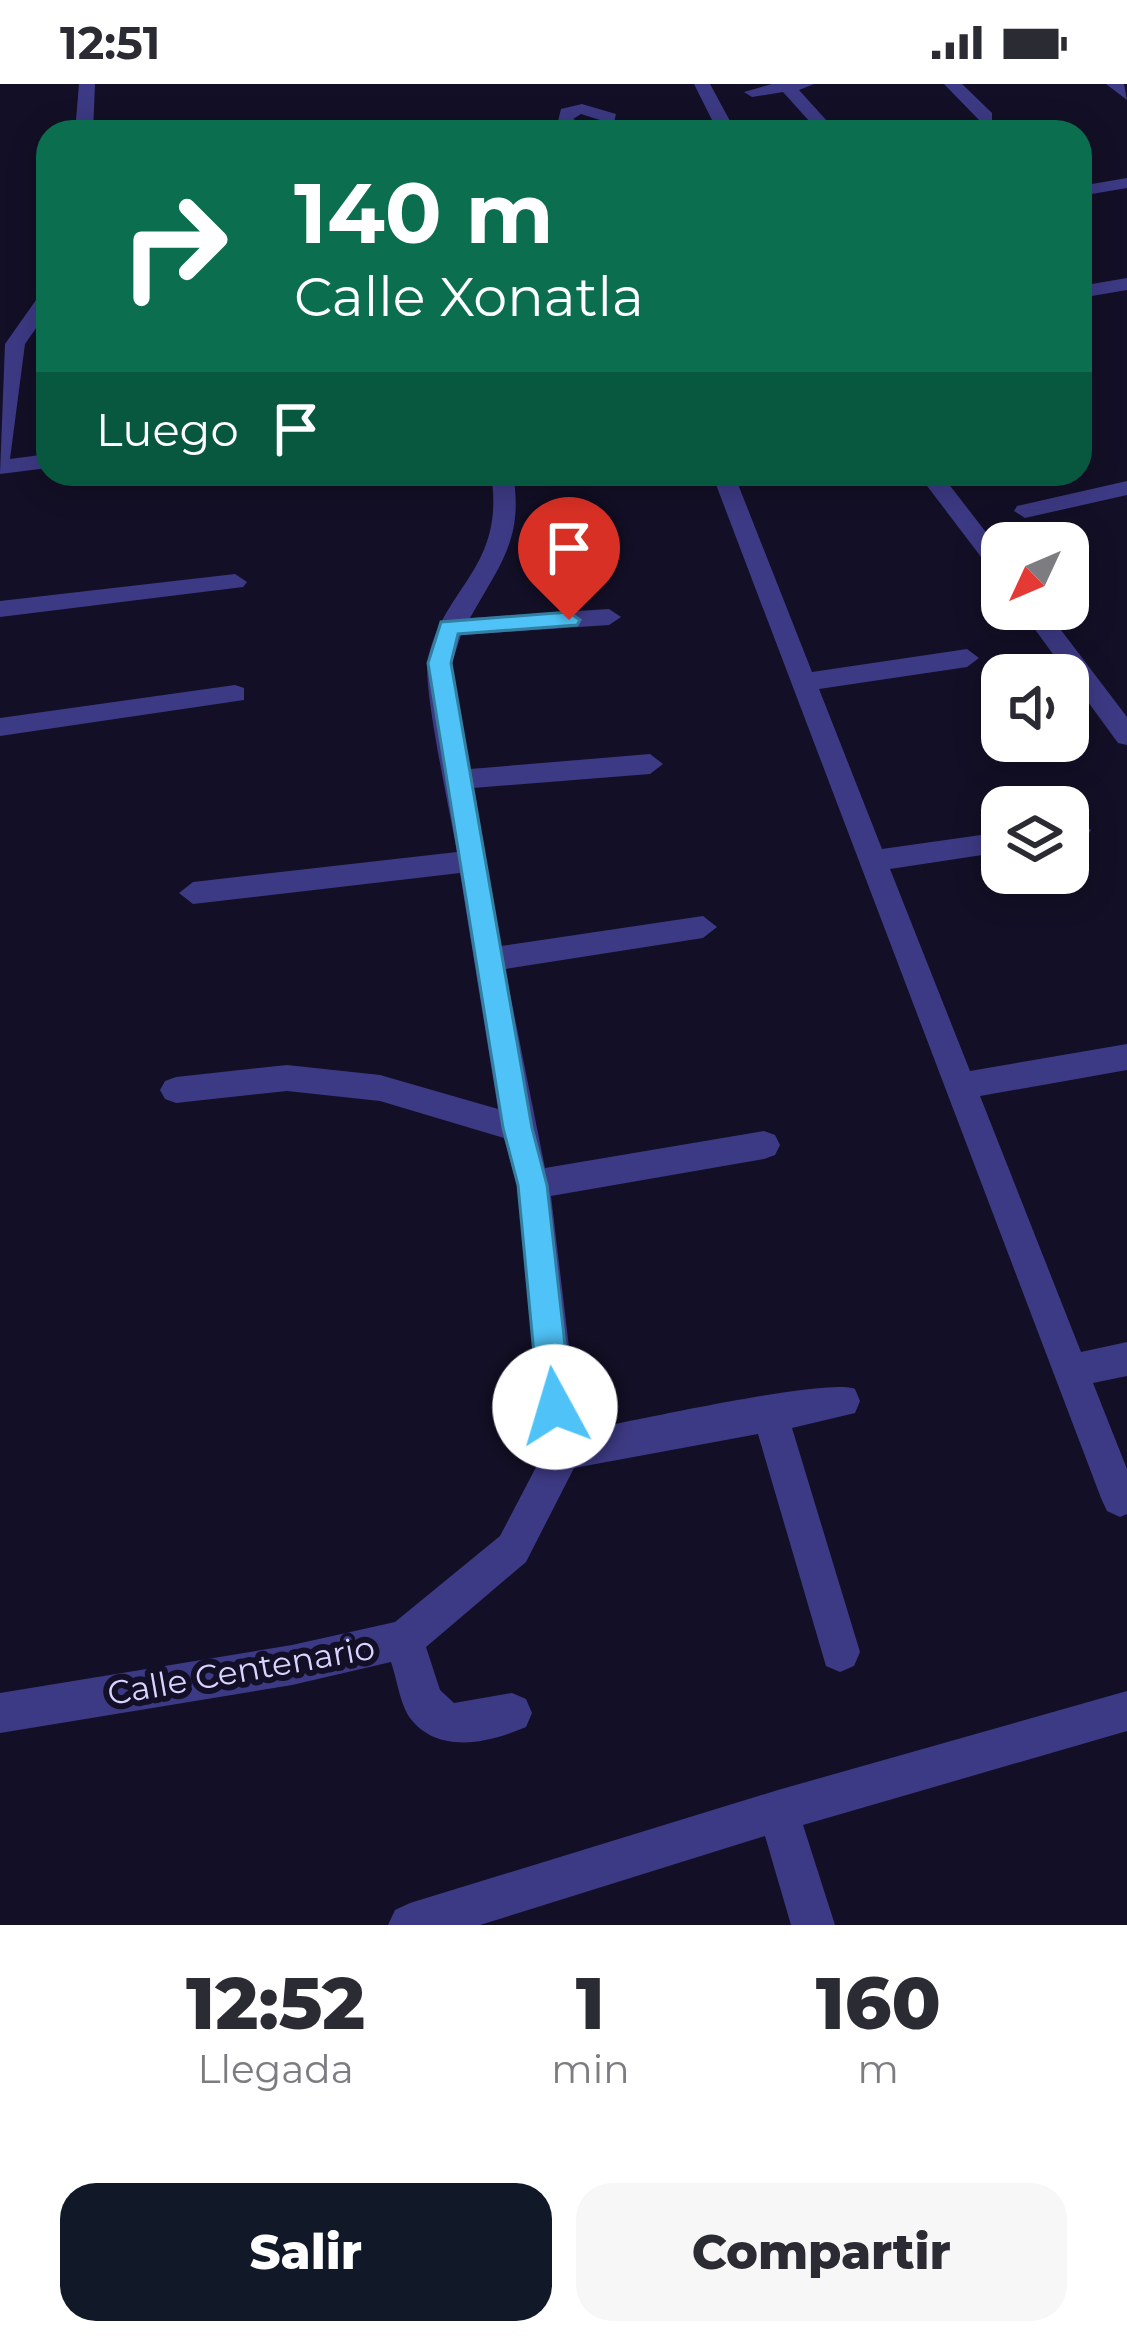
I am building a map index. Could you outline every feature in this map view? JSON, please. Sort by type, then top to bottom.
[{"type":"street","points":[[86,120],[87,84]]},
{"type":"street","points":[[564,120],[567,113],[582,109],[572,84]]},
{"type":"street","points":[[702,84],[721,120]]},
{"type":"street","points":[[952,84],[986,117]]},
{"type":"street","points":[[1114,84],[1127,95]]},
{"type":"street","points":[[752,92],[796,85],[820,120]]},
{"type":"street","points":[[1092,189],[1127,183]]},
{"type":"street","points":[[1098,294],[1127,284]]},
{"type":"street","points":[[36,314],[15,344],[3,408],[0,462],[36,461]]},
{"type":"street","points":[[15,344],[36,342]]},
{"type":"street","points":[[505,486],[511,507],[506,540],[449,628],[439,663],[462,778],[471,861],[517,1128],[532,1185],[563,1452],[842,1401]]},
{"type":"street","points":[[728,486],[877,861],[1120,1498]]},
{"type":"street","points":[[938,486],[981,542]]},
{"type":"street","points":[[1066,486],[1076,498]]},
{"type":"street","points":[[1025,511],[1127,488]]},
{"type":"street","points":[[0,609],[235,582]]},
{"type":"street","points":[[449,628],[609,617]]},
{"type":"street","points":[[1048,630],[1127,736]]},
{"type":"street","points":[[804,682],[967,658]]},
{"type":"street","points":[[0,727],[235,694]]},
{"type":"street","points":[[462,778],[650,764]]},
{"type":"street","points":[[877,861],[981,845]]},
{"type":"street","points":[[193,893],[471,861]]},
{"type":"street","points":[[488,960],[703,927]]},
{"type":"street","points":[[960,1086],[1127,1057]]},
{"type":"street","points":[[176,1090],[287,1078],[357,1085],[517,1128]]},
{"type":"street","points":[[532,1185],[764,1145]]},
{"type":"street","points":[[1071,1371],[1127,1359]]},
{"type":"street","points":[[769,1411],[840,1652]]},
{"type":"street","name":"Calle Centenario","points":[[0,1713],[292,1665],[404,1640],[513,1549],[563,1452]]},
{"type":"street","points":[[404,1640],[424,1702],[448,1724],[512,1713]]},
{"type":"street","points":[[410,1925],[778,1811],[1127,1711]]},
{"type":"street","points":[[778,1811],[813,1925]]},
{"type":"route","points":[[555,1407],[532,1185],[517,1128],[471,861],[462,778],[439,663],[449,628],[569,620]]}]
